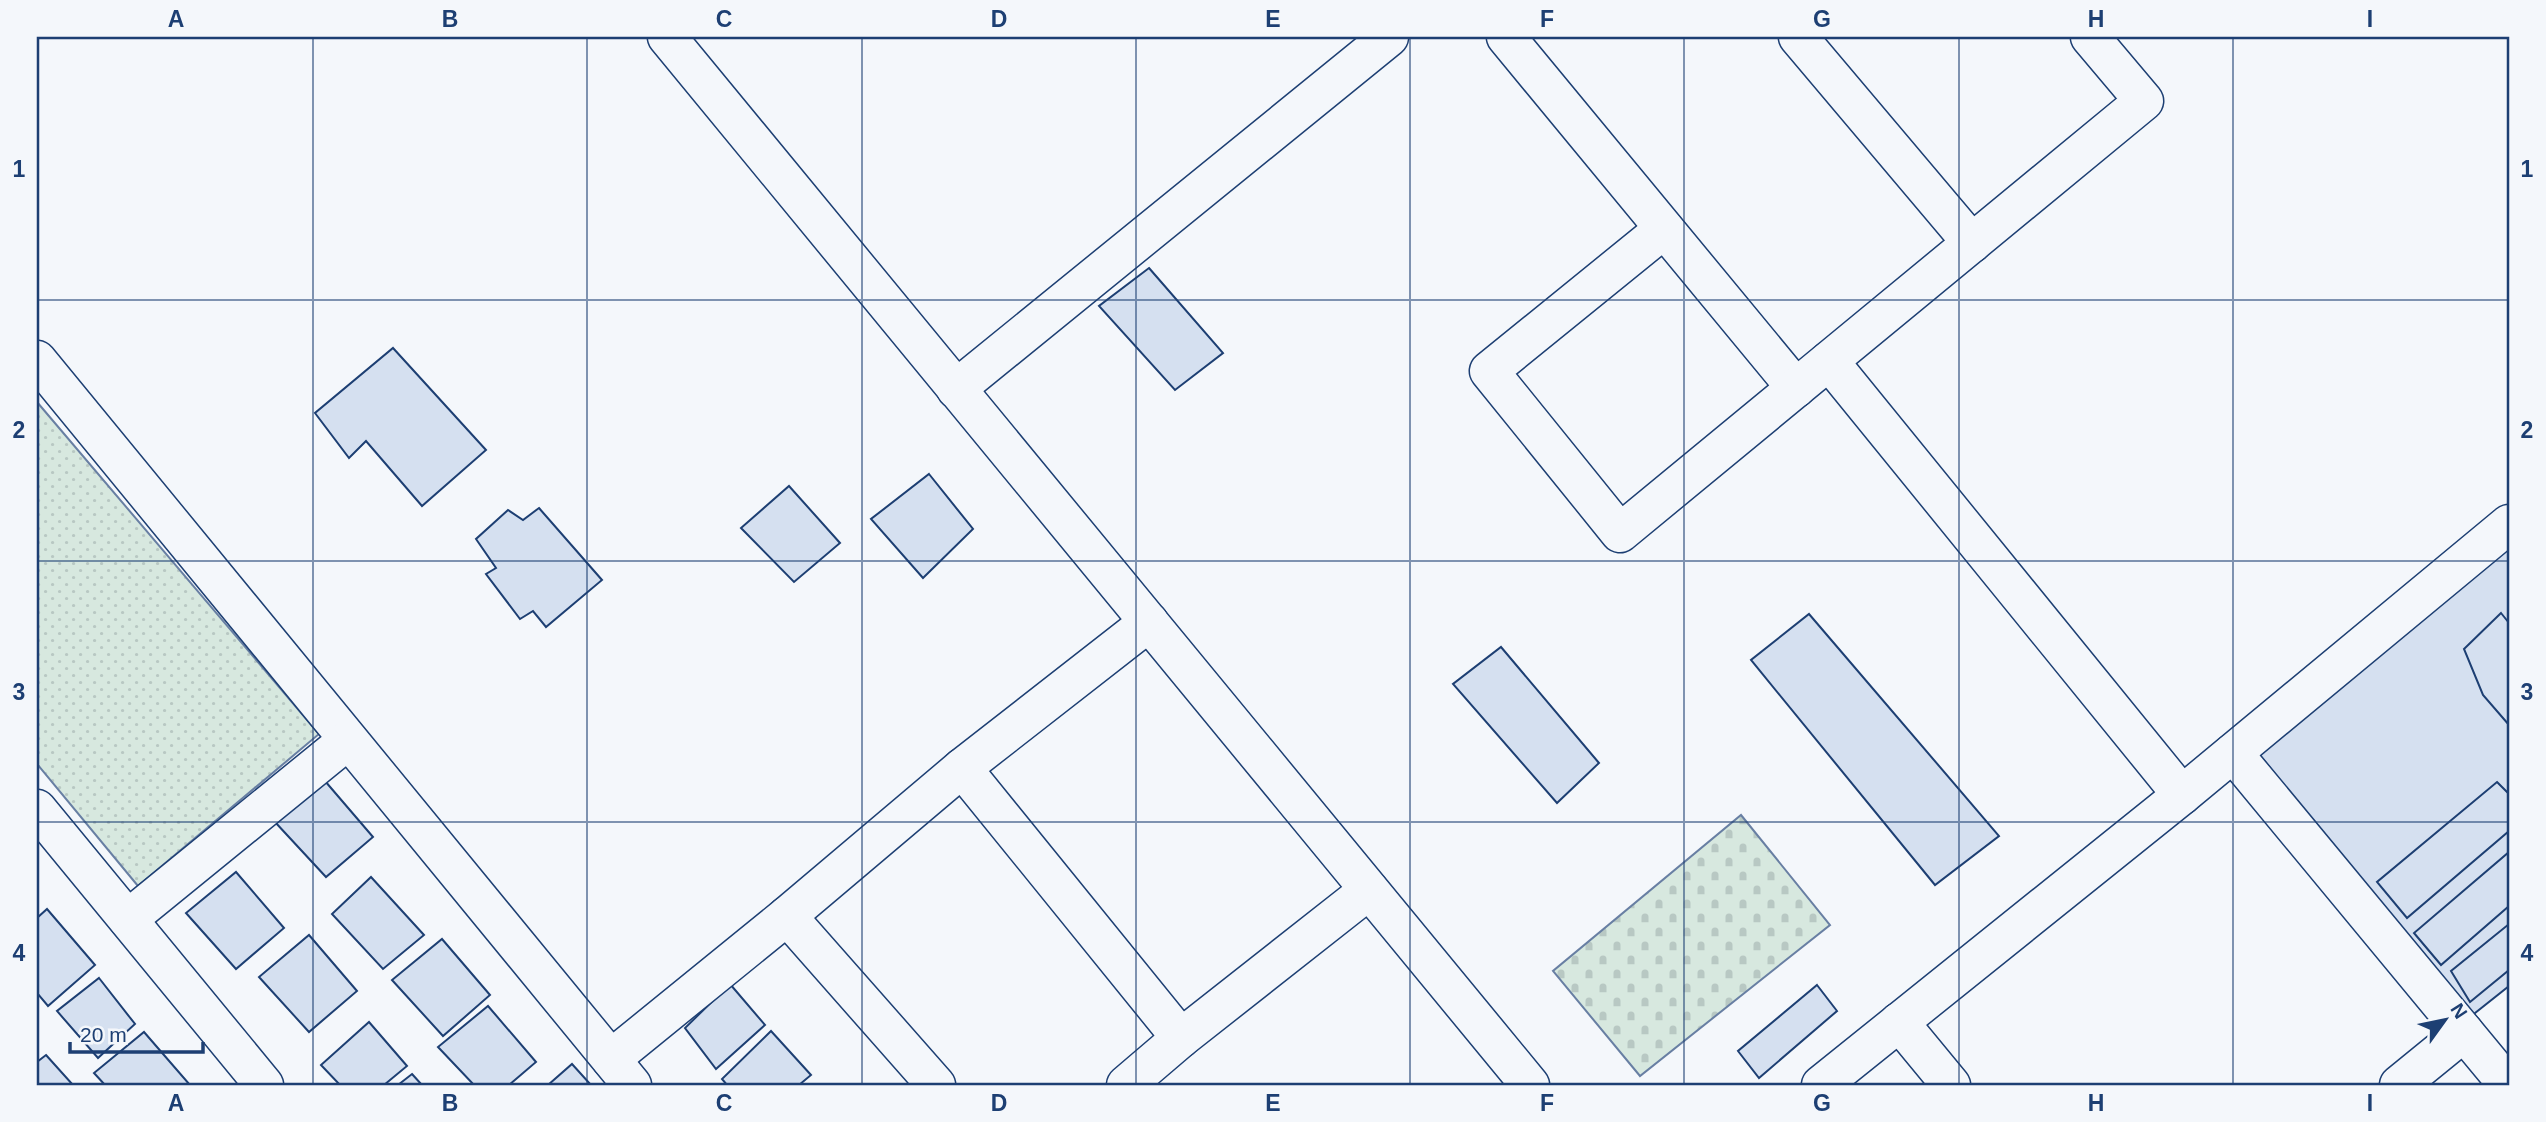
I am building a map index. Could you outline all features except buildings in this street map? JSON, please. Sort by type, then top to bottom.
[{"type":"street","points":[[667,37],[1530,1085]]},
{"type":"street","points":[[956,388],[1388,37]]},
{"type":"street","points":[[1506,37],[1796,388]]},
{"type":"street","points":[[1798,37],[1972,243]]},
{"type":"street","points":[[1664,229],[1489,371],[1620,533],[2144,101],[2090,37]]},
{"type":"street","points":[[37,360],[621,1072],[787,916],[962,768],[1149,622]]},
{"type":"street","points":[[1829,361],[2182,795]]},
{"type":"street","points":[[1821,1085],[2182,795],[2509,524]]},
{"type":"street","points":[[128,919],[348,740]]},
{"type":"street","points":[[2233,753],[2508,1085]]},
{"type":"street","points":[[962,768],[1181,1038]]},
{"type":"street","points":[[37,808],[264,1085]]},
{"type":"street","points":[[1126,1085],[1181,1038],[1369,890]]},
{"type":"street","points":[[787,916],[936,1085]]},
{"type":"street","points":[[1899,1022],[1951,1085]]},
{"type":"street","points":[[2399,1085],[2463,1032]]},
{"type":"green space","points":[[37,402],[319,734],[138,886],[37,764]]},
{"type":"green space","points":[[1741,815],[1830,925],[1640,1076],[1553,971]]}]
